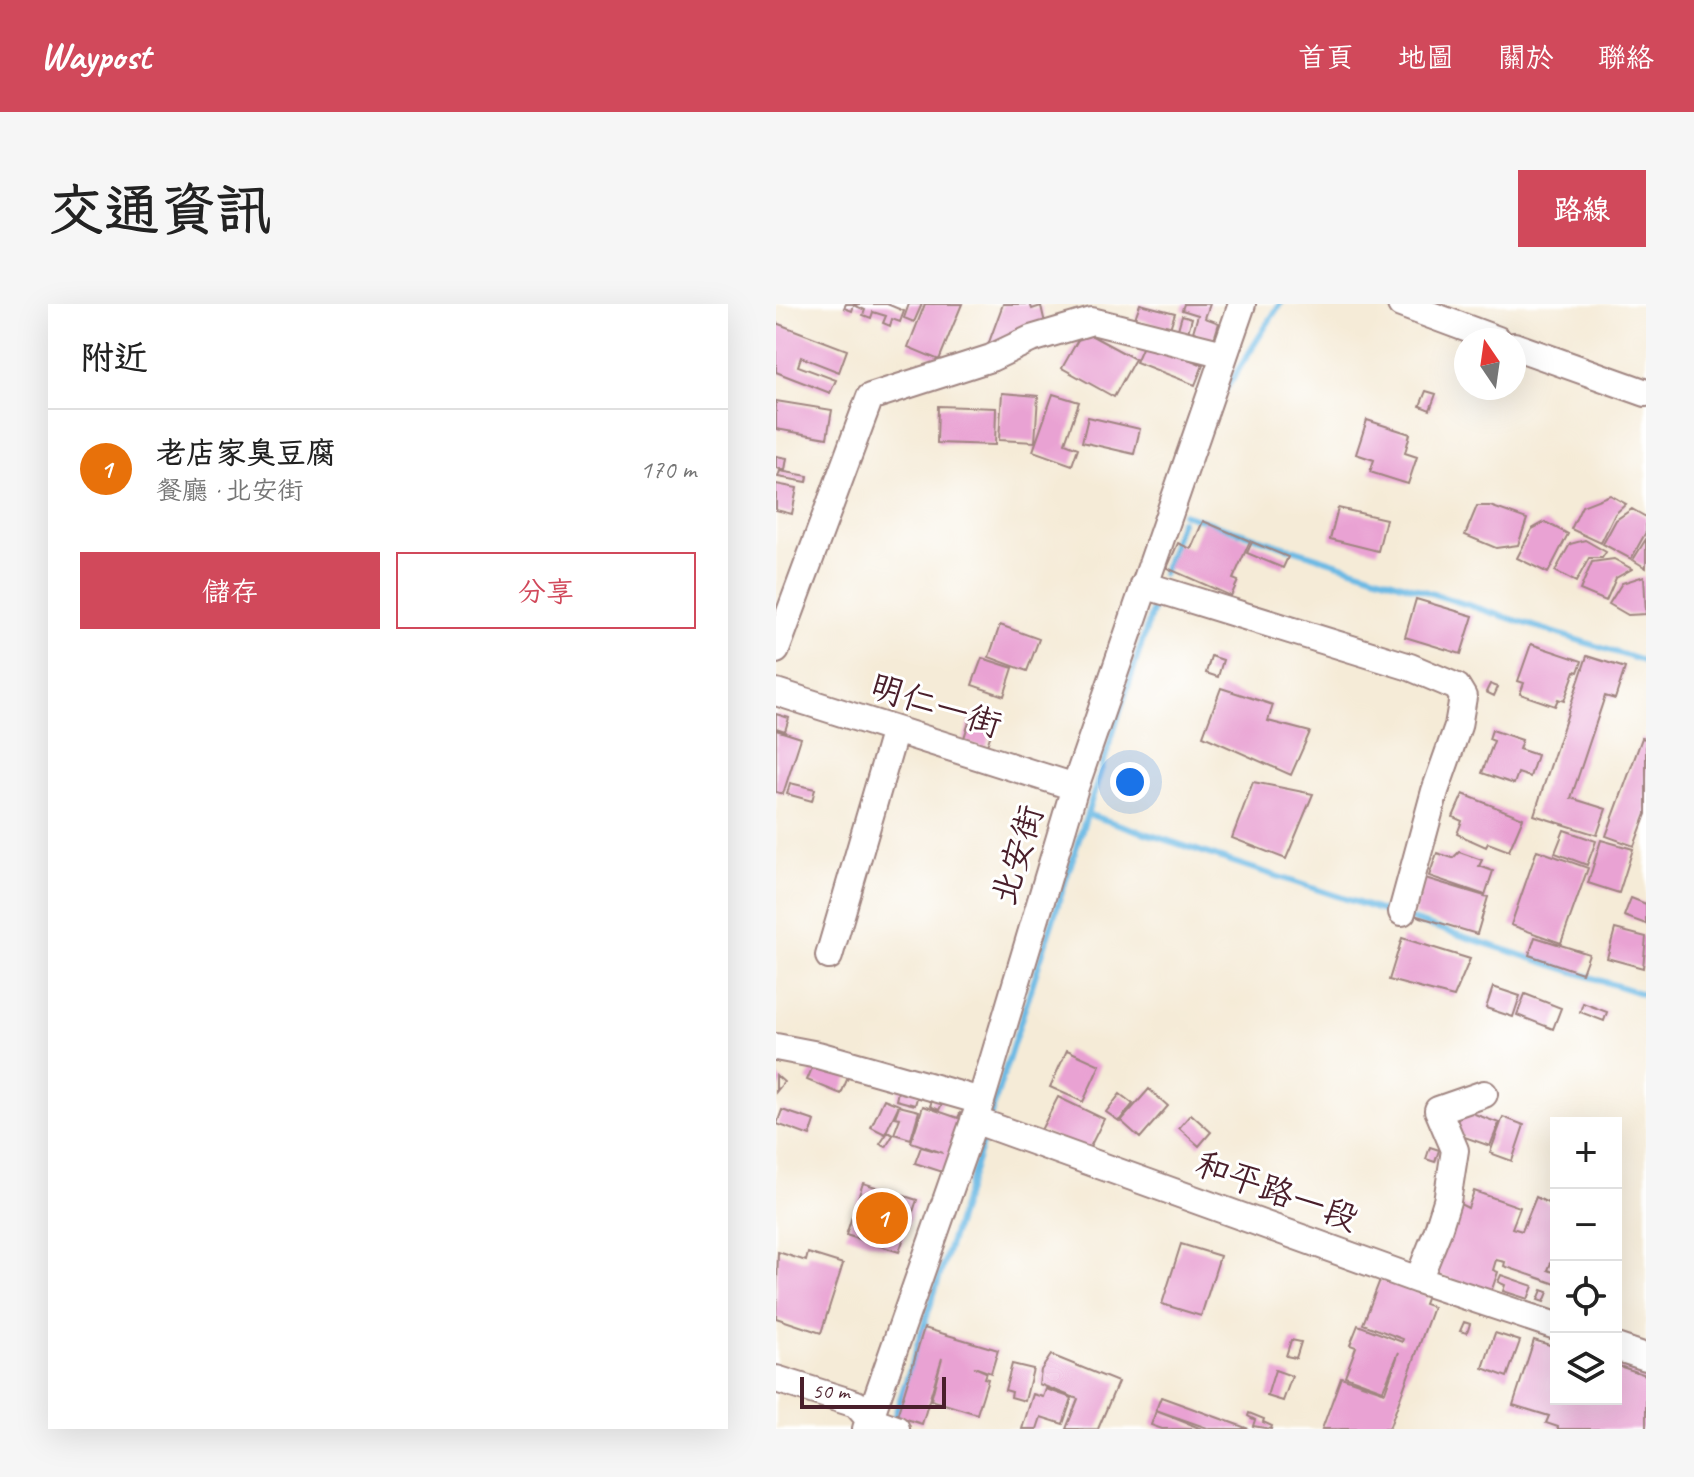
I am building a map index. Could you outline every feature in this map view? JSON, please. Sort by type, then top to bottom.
[{"type":"street","name":"北安街","points":[[879,1425],[983,1118],[1075,787],[1242,304]]},
{"type":"street","points":[[1401,304],[1466,328]]},
{"type":"street","points":[[776,650],[870,397],[991,358],[1031,339],[1092,321],[1224,354]]},
{"type":"street","points":[[1526,350],[1646,393]]},
{"type":"street","points":[[1144,585],[1410,667],[1457,687],[1463,697],[1458,726],[1435,791],[1402,912]]},
{"type":"street","name":"明仁一街","points":[[776,692],[1075,787]]},
{"type":"street","points":[[829,956],[895,730]]},
{"type":"street","name":"和平路一段","points":[[776,1047],[818,1055],[1418,1280],[1550,1324]]},
{"type":"street","points":[[1418,1280],[1447,1201],[1455,1150],[1438,1110],[1484,1094]]},
{"type":"street","points":[[1622,1349],[1646,1357]]},
{"type":"street","points":[[776,1379],[856,1404],[879,1425]]},
{"type":"building","points":[[846,304],[887,304],[904,311],[900,322],[892,319],[890,326],[883,323],[886,316],[873,312],[871,318],[863,315],[865,310],[854,305],[852,311],[844,308]]},
{"type":"building","points":[[909,304],[922,304],[914,322],[904,318]]},
{"type":"building","points":[[925,304],[962,304],[939,360],[908,347]]},
{"type":"building","points":[[1003,304],[1030,304],[1032,309],[1041,306],[1045,323],[988,345]]},
{"type":"building","points":[[1140,304],[1175,313],[1170,328],[1135,318]]},
{"type":"building","points":[[1184,304],[1210,304],[1205,318],[1219,323],[1214,339],[1193,332],[1198,315],[1182,310]]},
{"type":"building","points":[[1182,315],[1192,318],[1188,332],[1178,329]]},
{"type":"building","points":[[776,323],[847,350],[839,372],[801,357],[798,366],[836,380],[830,393],[776,372]]},
{"type":"building","points":[[1083,331],[1135,359],[1114,397],[1062,368]]},
{"type":"building","points":[[1145,341],[1203,365],[1195,385],[1136,362]]},
{"type":"building","points":[[1426,391],[1436,394],[1430,410],[1420,406]]},
{"type":"building","points":[[1002,393],[1038,396],[1035,442],[999,440]]},
{"type":"building","points":[[1053,394],[1079,402],[1065,443],[1078,448],[1072,465],[1033,451]]},
{"type":"building","points":[[776,401],[832,410],[827,438],[776,429]]},
{"type":"building","points":[[938,406],[996,408],[995,445],[937,443]]},
{"type":"building","points":[[1088,417],[1140,429],[1134,454],[1082,442]]},
{"type":"building","points":[[1367,420],[1410,434],[1405,453],[1417,457],[1408,484],[1370,472],[1374,460],[1356,454]]},
{"type":"building","points":[[776,456],[787,458],[785,470],[776,468]]},
{"type":"building","points":[[780,471],[808,476],[807,482],[778,477]]},
{"type":"building","points":[[776,484],[797,488],[792,514],[776,510]]},
{"type":"building","points":[[1610,495],[1626,504],[1615,514],[1601,543],[1571,529],[1582,506]]},
{"type":"building","points":[[1477,506],[1490,506],[1527,519],[1518,545],[1496,548],[1465,535]]},
{"type":"building","points":[[1338,508],[1386,519],[1378,551],[1330,539]]},
{"type":"building","points":[[1632,509],[1646,517],[1646,532],[1631,559],[1603,544],[1616,520]]},
{"type":"building","points":[[1203,521],[1250,541],[1233,579],[1238,581],[1231,596],[1167,568],[1178,543],[1191,549]]},
{"type":"building","points":[[1545,522],[1568,534],[1548,573],[1517,558],[1532,529]]},
{"type":"building","points":[[1646,539],[1646,568],[1633,560]]},
{"type":"building","points":[[1585,540],[1606,552],[1602,558],[1589,558],[1576,582],[1555,571],[1570,544]]},
{"type":"building","points":[[1252,542],[1288,557],[1283,568],[1247,553]]},
{"type":"building","points":[[1614,559],[1632,569],[1616,578],[1606,601],[1580,590],[1592,562]]},
{"type":"building","points":[[1644,576],[1646,614],[1628,615],[1609,604],[1622,583]]},
{"type":"building","points":[[1416,599],[1473,616],[1461,654],[1405,637]]},
{"type":"building","points":[[1000,625],[1039,639],[1027,671],[989,657]]},
{"type":"building","points":[[1531,644],[1582,661],[1564,701],[1558,699],[1555,706],[1520,694],[1524,683],[1518,681]]},
{"type":"building","points":[[1211,656],[1223,660],[1218,677],[1206,673]]},
{"type":"building","points":[[1587,656],[1625,668],[1615,699],[1605,696],[1571,798],[1606,809],[1597,835],[1534,815]]},
{"type":"building","points":[[982,658],[1013,668],[1004,696],[972,685]]},
{"type":"building","points":[[1490,684],[1498,687],[1494,696],[1486,692]]},
{"type":"building","points":[[1221,688],[1273,705],[1268,721],[1310,732],[1291,775],[1203,736]]},
{"type":"building","points":[[972,713],[996,720],[986,748],[963,741]]},
{"type":"building","points":[[776,714],[789,718],[785,731],[776,728]]},
{"type":"building","points":[[776,730],[801,738],[783,794],[776,792]]},
{"type":"building","points":[[1492,730],[1522,740],[1519,749],[1537,755],[1530,777],[1518,773],[1514,784],[1482,773],[1494,741],[1489,739]]},
{"type":"building","points":[[1642,738],[1646,739],[1646,814],[1634,846],[1606,836]]},
{"type":"building","points":[[1253,782],[1313,794],[1286,859],[1232,838]]},
{"type":"building","points":[[790,783],[815,789],[812,801],[787,794]]},
{"type":"building","points":[[1463,794],[1523,818],[1509,851],[1488,843],[1486,847],[1457,834],[1462,821],[1453,817]]},
{"type":"building","points":[[1564,830],[1596,841],[1587,865],[1555,853]]},
{"type":"building","points":[[1601,840],[1633,849],[1619,893],[1588,883]]},
{"type":"building","points":[[1537,850],[1588,868],[1561,943],[1511,925]]},
{"type":"building","points":[[1459,852],[1482,860],[1479,866],[1493,871],[1485,895],[1429,876],[1437,853],[1453,858]]},
{"type":"building","points":[[1425,878],[1488,897],[1477,934],[1414,915]]},
{"type":"building","points":[[1631,898],[1646,904],[1646,924],[1624,916]]},
{"type":"building","points":[[1615,929],[1646,937],[1643,968],[1607,958]]},
{"type":"building","points":[[1535,937],[1589,954],[1582,973],[1529,955]]},
{"type":"building","points":[[1402,938],[1470,959],[1454,997],[1389,980]]},
{"type":"building","points":[[1493,987],[1520,996],[1513,1017],[1486,1008]]},
{"type":"building","points":[[1525,994],[1561,1008],[1553,1029],[1517,1015]]},
{"type":"building","points":[[1583,1003],[1607,1012],[1604,1021],[1580,1012]]},
{"type":"building","points":[[1067,1050],[1100,1065],[1083,1102],[1050,1087]]},
{"type":"building","points":[[815,1061],[849,1075],[841,1094],[807,1080]]},
{"type":"building","points":[[776,1075],[784,1082],[776,1092]]},
{"type":"building","points":[[899,1087],[919,1091],[915,1105],[896,1100]]},
{"type":"building","points":[[1149,1089],[1168,1106],[1140,1138],[1121,1121]]},
{"type":"building","points":[[1120,1094],[1133,1104],[1119,1121],[1106,1112]]},
{"type":"building","points":[[934,1096],[944,1100],[939,1110],[930,1106]]},
{"type":"building","points":[[1058,1097],[1104,1119],[1087,1153],[1041,1130]]},
{"type":"building","points":[[884,1099],[899,1105],[885,1134],[871,1127]]},
{"type":"building","points":[[899,1106],[919,1111],[911,1139],[894,1134],[900,1118],[895,1117]]},
{"type":"building","points":[[923,1106],[958,1118],[960,1113],[971,1117],[946,1173],[915,1163],[921,1147],[943,1153],[911,1142]]},
{"type":"building","points":[[1461,1109],[1499,1123],[1490,1146],[1453,1133]]},
{"type":"building","points":[[782,1110],[815,1121],[810,1136],[777,1124]]},
{"type":"building","points":[[1191,1114],[1211,1132],[1199,1146],[1179,1128]]},
{"type":"building","points":[[1503,1117],[1524,1125],[1512,1161],[1490,1153]]},
{"type":"building","points":[[888,1132],[893,1135],[886,1147],[880,1144]]},
{"type":"building","points":[[1430,1147],[1439,1150],[1435,1162],[1426,1159]]},
{"type":"building","points":[[863,1183],[917,1200],[899,1252],[846,1235]]},
{"type":"building","points":[[1474,1191],[1520,1207],[1512,1228],[1522,1231],[1536,1197],[1550,1204],[1550,1282],[1504,1266],[1505,1262],[1496,1260],[1493,1270],[1498,1272],[1491,1292],[1436,1274],[1439,1262],[1431,1260],[1450,1199],[1468,1208]]},
{"type":"building","points":[[1181,1244],[1220,1256],[1201,1316],[1162,1304]]},
{"type":"building","points":[[778,1252],[806,1261],[808,1253],[843,1264],[821,1333],[776,1318]]},
{"type":"building","points":[[1501,1275],[1533,1286],[1528,1299],[1503,1291],[1505,1285],[1498,1282]]},
{"type":"building","points":[[1380,1280],[1427,1296],[1424,1304],[1433,1307],[1389,1429],[1322,1429],[1341,1377],[1385,1392],[1399,1352],[1383,1390],[1345,1376],[1356,1347],[1350,1345],[1358,1325],[1402,1342],[1403,1339],[1363,1324]]},
{"type":"building","points":[[1542,1290],[1548,1292],[1544,1302],[1538,1300]]},
{"type":"building","points":[[1464,1322],[1470,1324],[1467,1333],[1460,1331]]},
{"type":"building","points":[[924,1328],[998,1350],[991,1373],[974,1367],[986,1372],[984,1378],[988,1379],[977,1414],[931,1400],[942,1358],[922,1424],[897,1416]]},
{"type":"building","points":[[1495,1333],[1520,1341],[1507,1377],[1483,1368]]},
{"type":"building","points":[[1291,1340],[1301,1342],[1296,1358],[1286,1356]]},
{"type":"building","points":[[1534,1340],[1550,1345],[1550,1405],[1622,1405],[1622,1367],[1646,1375],[1646,1429],[1558,1429],[1546,1423],[1549,1416],[1513,1405]]},
{"type":"building","points":[[1051,1355],[1118,1382],[1098,1429],[1066,1429],[1078,1399],[1039,1384],[1041,1370]]},
{"type":"building","points":[[1012,1364],[1033,1369],[1025,1401],[1011,1397],[1012,1392],[1005,1390]]},
{"type":"building","points":[[1275,1370],[1292,1376],[1283,1401],[1267,1396]]},
{"type":"building","points":[[1046,1389],[1072,1398],[1063,1424],[1041,1417],[1037,1429],[1022,1429],[1033,1394],[1043,1397]]},
{"type":"building","points":[[1161,1397],[1249,1429],[1210,1429],[1156,1410]]},
{"type":"building","points":[[1156,1411],[1202,1429],[1162,1429],[1151,1425]]},
{"type":"building","points":[[1249,1413],[1264,1419],[1263,1422],[1272,1426],[1271,1429],[1253,1426],[1255,1420],[1248,1416]]},
{"type":"waterway","points":[[1226,389],[1280,304]]},
{"type":"waterway","points":[[1183,514],[1646,662]]},
{"type":"waterway","points":[[1163,574],[1181,521]]},
{"type":"waterway","points":[[990,1117],[1154,605]]},
{"type":"waterway","points":[[1087,814],[1395,915]]},
{"type":"waterway","points":[[1406,918],[1646,995]]},
{"type":"waterway","points":[[893,1422],[986,1131]]},
{"type":"place","name":"老店家臭豆腐","points":[[882,1218]]}]
